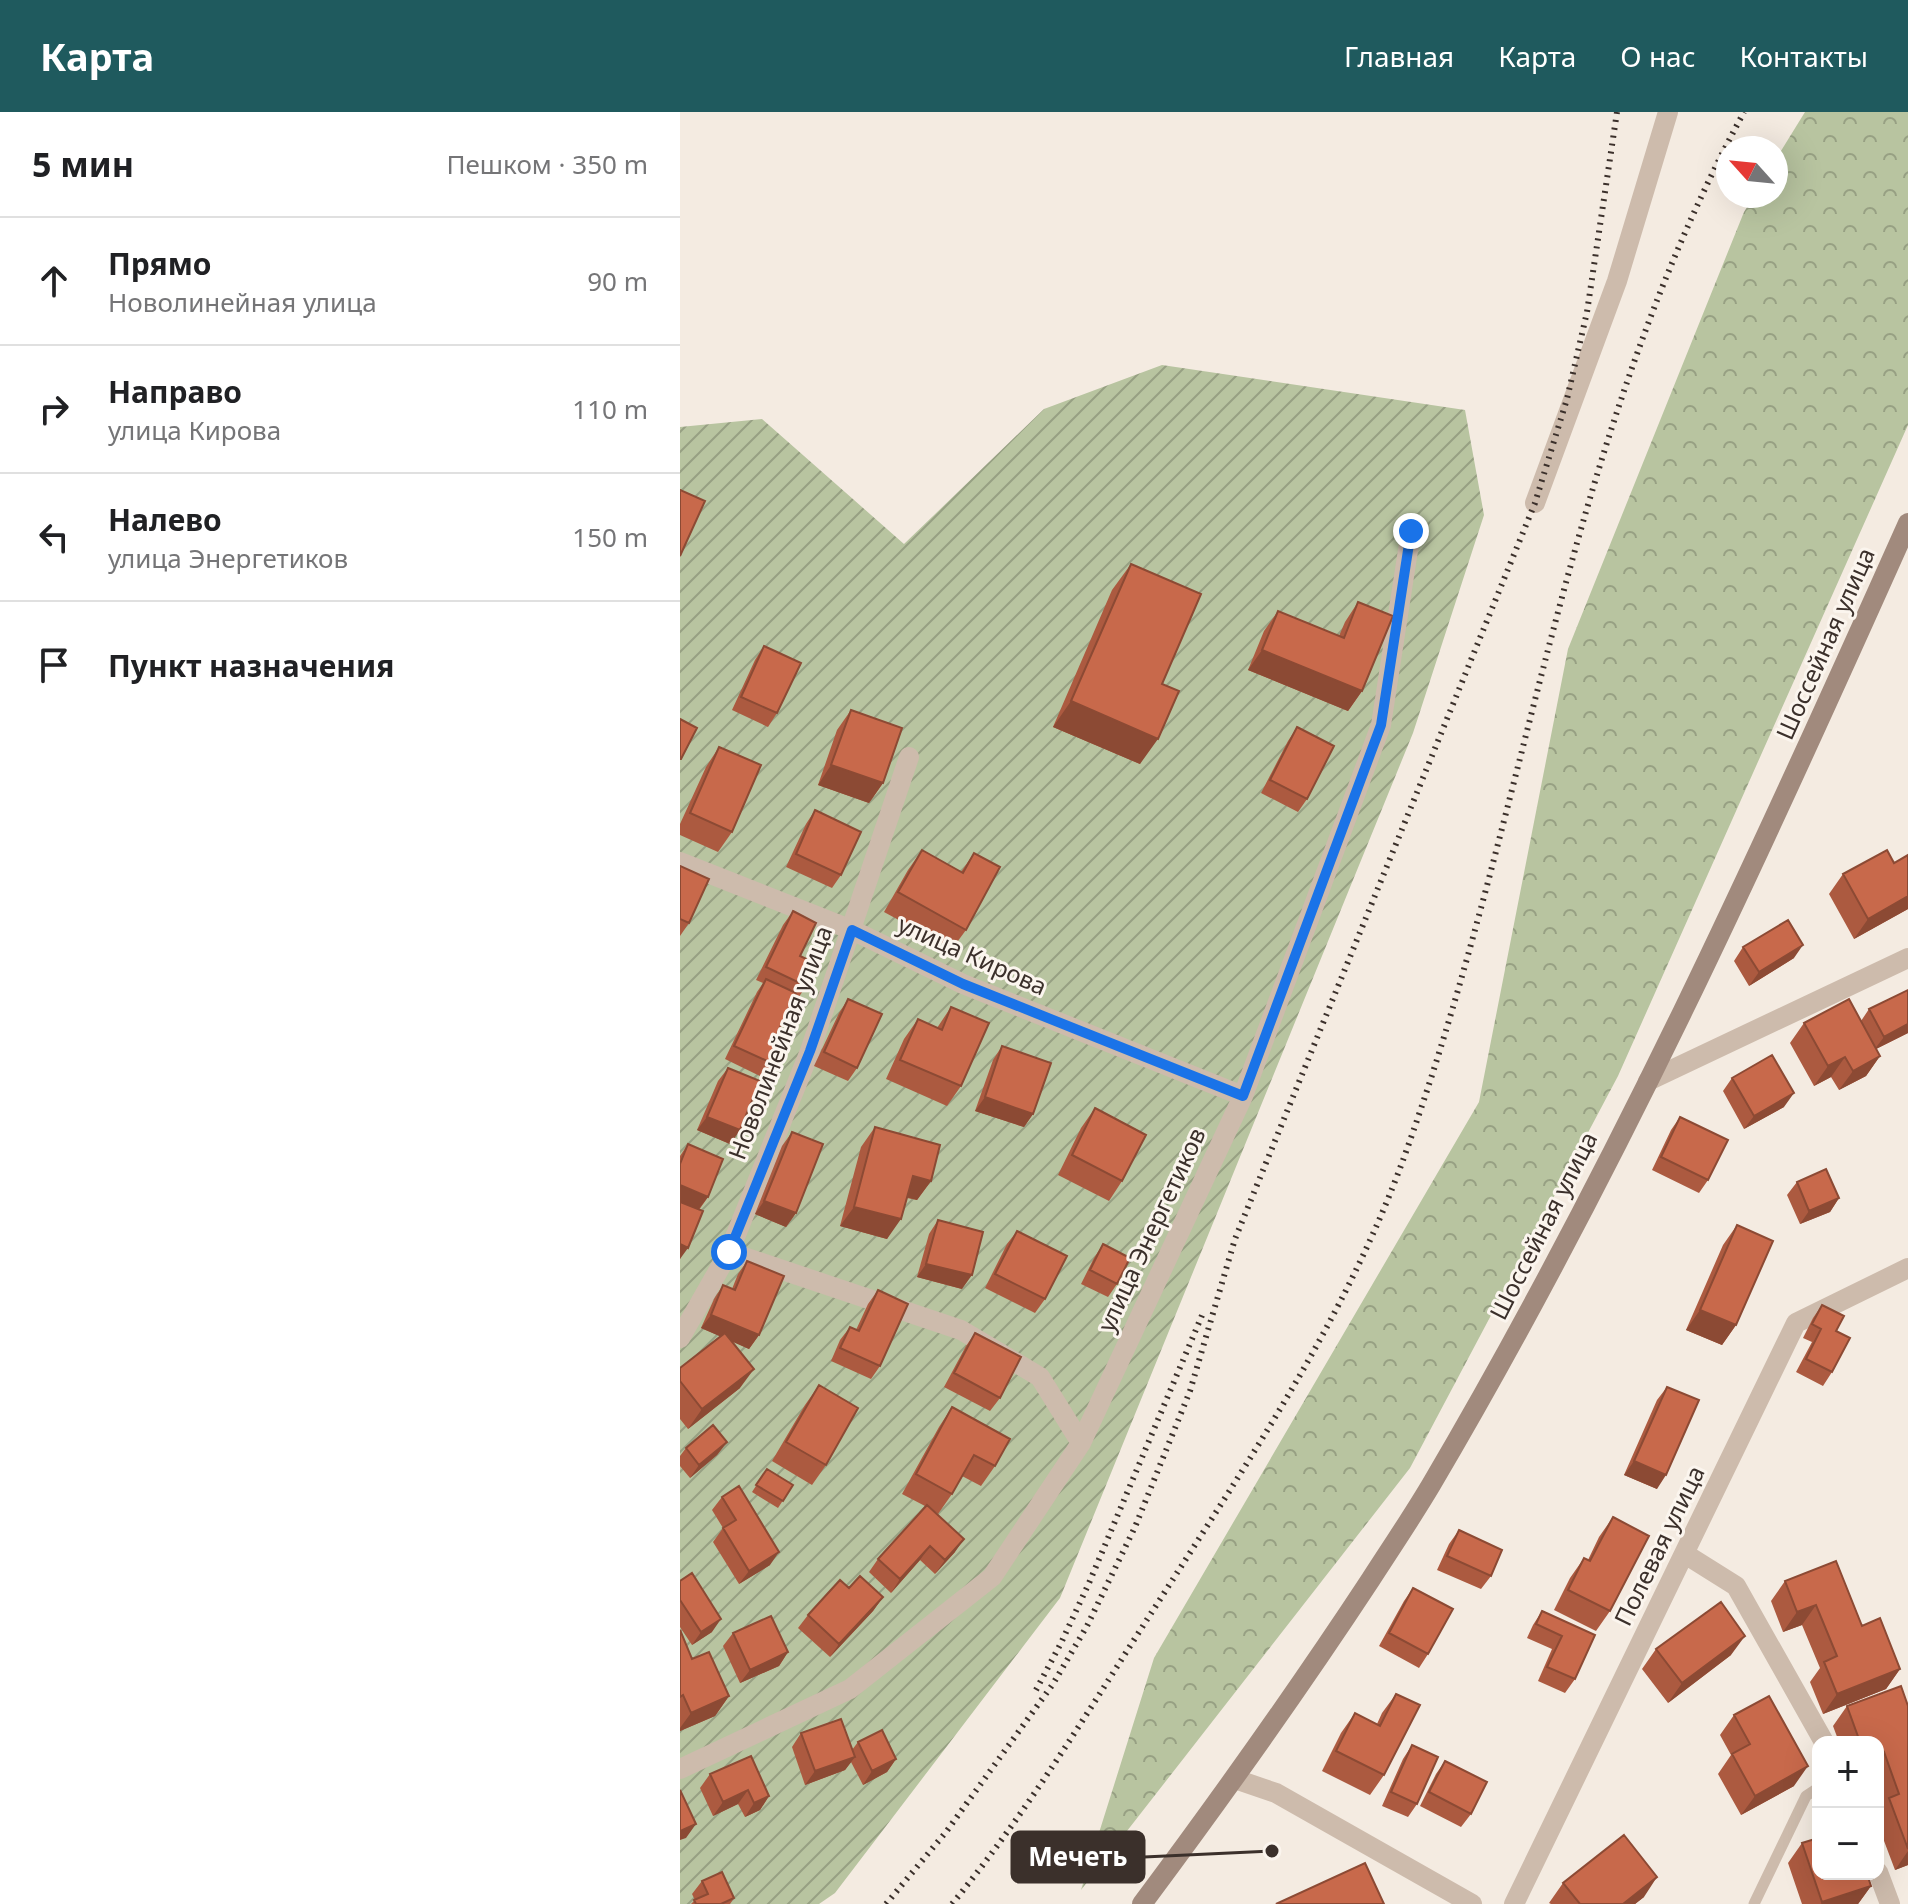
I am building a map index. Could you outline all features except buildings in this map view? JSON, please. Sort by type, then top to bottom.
[{"type":"main road","name":"Шоссейная улица","points":[[1142,1904],[1235,1779],[1335,1634],[1429,1489],[1529,1314],[1648,1081],[1775,821],[1908,523]]},
{"type":"street","points":[[1535,503],[1617,281],[1668,112]]},
{"type":"street","name":"улица Энергетиков","points":[[680,1769],[850,1689],[992,1577],[1081,1443],[1243,1096],[1381,725],[1411,531]]},
{"type":"street","name":"Новолинейная улица","points":[[680,1338],[729,1252],[810,1051],[909,757]]},
{"type":"street","name":"улица Кирова","points":[[680,862],[852,930],[963,984],[1243,1096]]},
{"type":"street","points":[[1648,1081],[1908,958]]},
{"type":"street","points":[[729,1252],[961,1330],[1040,1377],[1081,1443]]},
{"type":"street","name":"Полевая улица","points":[[1514,1904],[1796,1323],[1908,1268]]},
{"type":"street","points":[[1685,1554],[1736,1586],[1821,1736]]},
{"type":"street","points":[[1235,1779],[1276,1793],[1472,1904]]},
{"type":"street","points":[[1881,1880],[1890,1904]]},
{"type":"lane","points":[[1754,1904],[1806,1796],[1812,1792]]},
{"type":"green space","points":[[1805,112],[1908,112],[1908,425],[1618,1076],[1410,1468],[1081,1890],[1154,1658],[1479,1102],[1568,649],[1744,212],[1746,208],[1788,208],[1788,140]]},
{"type":"green space","points":[[1162,365],[1465,410],[1484,515],[1413,733],[1060,1598],[835,1893],[819,1904],[680,1904],[680,427],[762,419],[904,544],[1044,409]]},
{"type":"railway","points":[[886,1904],[946,1832],[1053,1684],[1087,1626],[1135,1527],[1190,1391],[1235,1239],[1535,503],[1567,399],[1587,312],[1617,112]]},
{"type":"railway","points":[[952,1904],[1008,1831],[1060,1755],[1229,1492],[1328,1325],[1384,1209],[1449,1019],[1487,887],[1555,624],[1592,493],[1634,363],[1683,236],[1744,112]]},
{"type":"railway","points":[[1036,1690],[1089,1583],[1203,1313]]},
{"type":"place","name":"Мечеть","points":[[1272,1851]]},
{"type":"route","points":[[729,1252],[810,1051],[852,930],[963,984],[1243,1096],[1381,725],[1411,531]]}]
